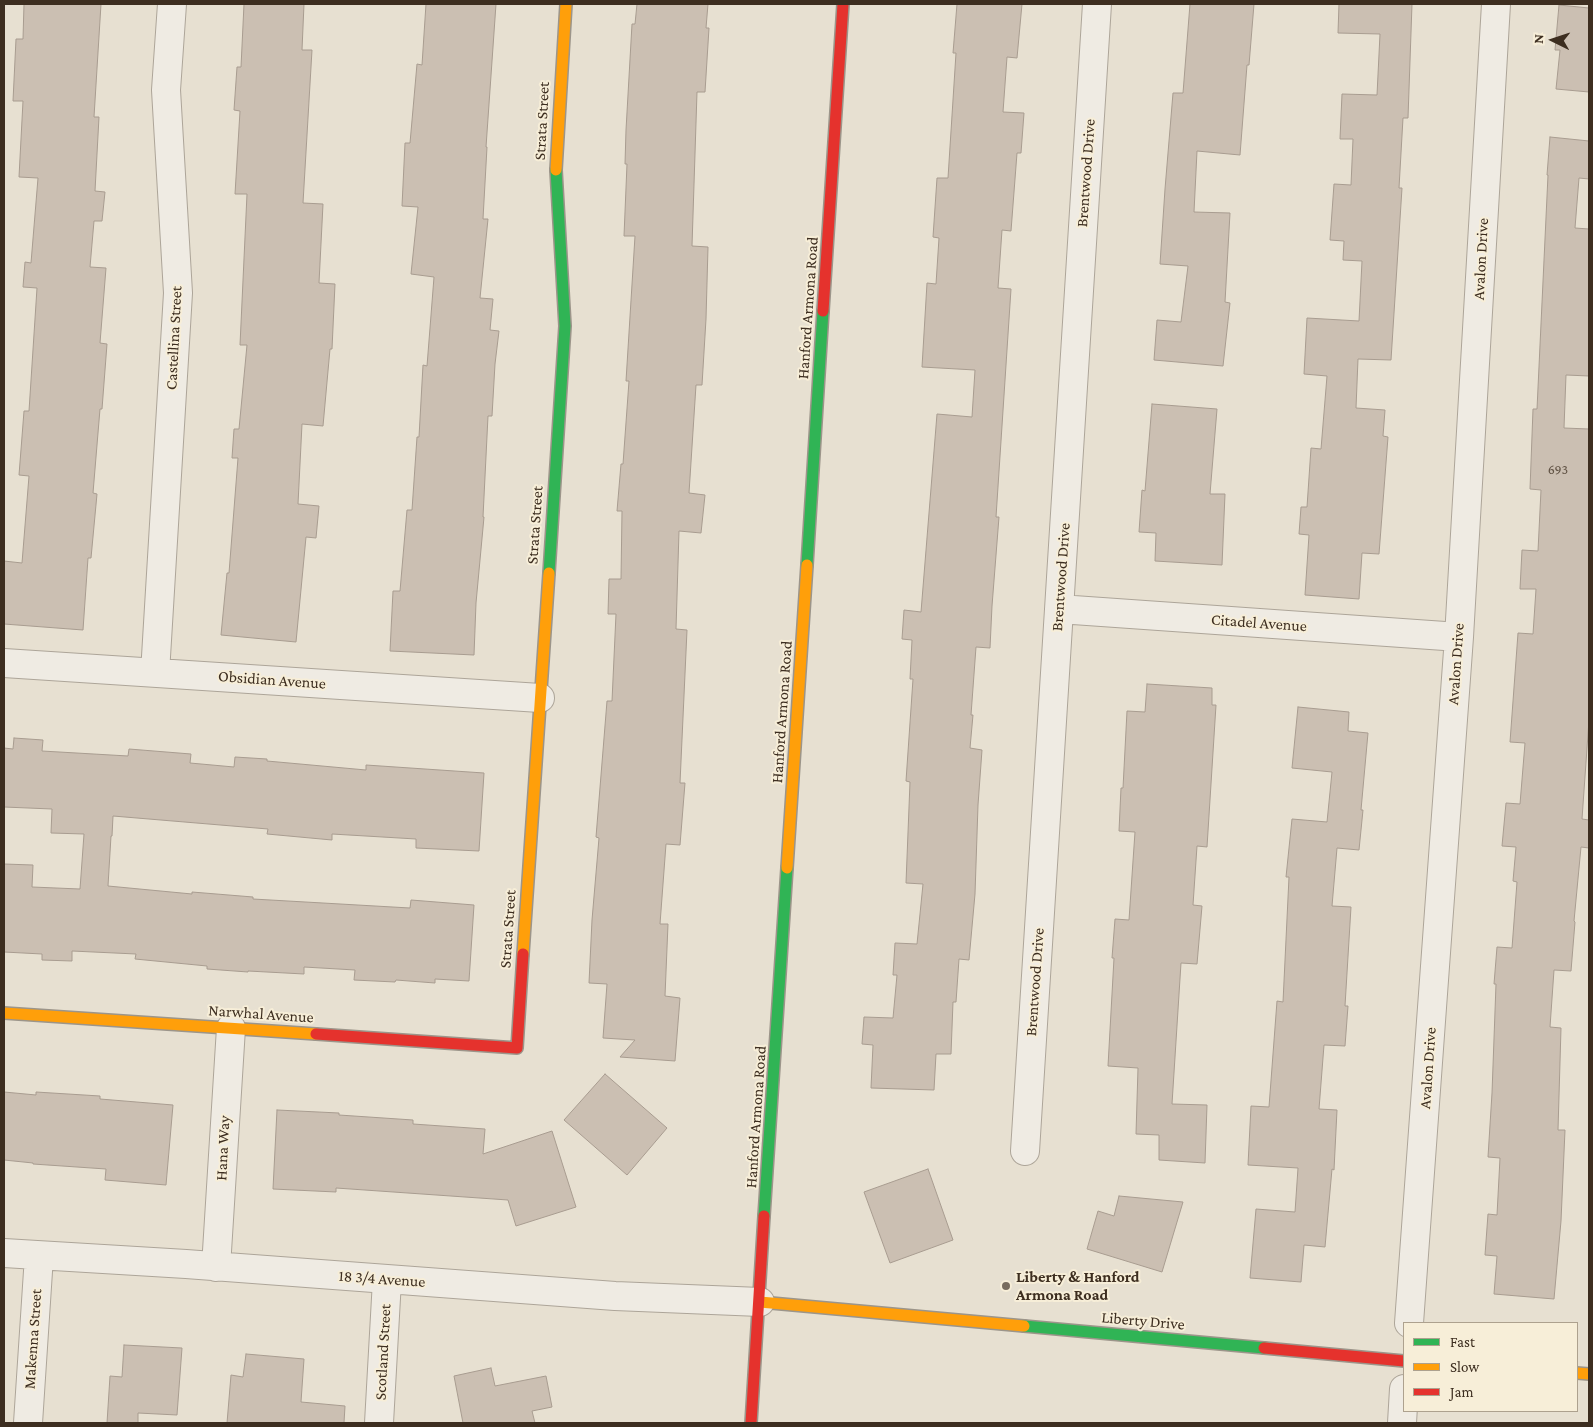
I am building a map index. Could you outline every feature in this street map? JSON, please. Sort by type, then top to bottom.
[{"type":"street","name":"Castellina Street","points":[[155,673],[178,293],[166,90],[172,4]]},
{"type":"street","name":"Strata Street","points":[[517,1048],[565,326],[555,162],[566,4]]},
{"type":"street","name":"Hanford Armona Road","points":[[751,1423],[843,4]]},
{"type":"street","name":"Brentwood Drive","points":[[1025,1151],[1096,4]]},
{"type":"street","name":"Avalon Drive","points":[[1409,1322],[1458,637],[1496,4]]},
{"type":"street","name":"Citadel Avenue","points":[[1059,609],[1458,637]]},
{"type":"street","name":"Obsidian Avenue","points":[[4,662],[540,698]]},
{"type":"street","name":"Narwhal Avenue","points":[[4,1012],[517,1048]]},
{"type":"street","name":"Hana Way","points":[[216,1267],[230,1028]]},
{"type":"street","name":"18 3/4 Avenue","points":[[4,1253],[615,1296],[760,1302]]},
{"type":"street","name":"Makenna Street","points":[[28,1423],[39,1256]]},
{"type":"street","name":"Scotland Street","points":[[379,1423],[387,1280]]},
{"type":"street","name":"Liberty Drive","points":[[760,1302],[1403,1361]]},
{"type":"street","points":[[1402,1423],[1403,1406]]},
{"type":"building","points":[[24,4],[101,4],[94,117],[99,117],[95,191],[105,192],[102,221],[94,221],[90,267],[106,268],[100,343],[107,344],[93,493],[97,494],[91,558],[88,558],[83,630],[4,624],[4,561],[22,563],[29,476],[19,475],[24,411],[29,411],[37,288],[23,287],[25,262],[31,263],[38,178],[19,177],[23,101],[13,101],[16,39],[23,39]]},
{"type":"building","points":[[244,4],[304,4],[302,50],[312,50],[303,203],[323,204],[319,283],[335,284],[332,349],[330,349],[323,426],[302,424],[298,504],[319,506],[316,538],[306,537],[296,642],[221,635],[227,573],[229,573],[238,458],[232,458],[234,429],[239,429],[247,345],[240,345],[247,194],[235,194],[240,111],[234,110],[237,67],[241,67]]},
{"type":"building","points":[[426,4],[496,4],[483,219],[488,219],[480,298],[493,299],[490,330],[499,331],[492,416],[488,416],[484,517],[476,603],[474,655],[390,651],[393,591],[400,591],[407,510],[412,510],[423,365],[427,366],[434,277],[411,274],[418,207],[402,206],[405,143],[410,143],[417,64],[422,65]]},
{"type":"building","points":[[637,4],[708,4],[706,28],[709,28],[705,92],[697,92],[692,246],[708,247],[706,319],[702,385],[696,385],[689,493],[705,495],[701,533],[679,531],[676,629],[687,630],[680,783],[685,783],[680,845],[666,844],[660,924],[668,924],[665,996],[680,998],[675,1061],[620,1057],[635,1040],[603,1038],[607,984],[589,983],[599,838],[596,837],[607,701],[612,701],[616,614],[608,614],[609,579],[621,579],[622,511],[617,511],[621,464],[623,464],[629,381],[626,381],[635,236],[624,236],[627,164],[625,164],[632,24],[635,24]]},
{"type":"building","points":[[957,4],[1022,4],[1017,58],[1007,57],[1003,112],[1024,113],[1021,153],[1017,153],[1011,231],[1002,230],[998,288],[1011,289],[996,517],[999,517],[990,648],[976,647],[971,715],[973,715],[970,748],[982,750],[975,894],[969,960],[959,959],[956,1002],[953,1002],[951,1054],[936,1054],[934,1090],[871,1088],[873,1045],[862,1044],[864,1017],[893,1018],[897,975],[893,975],[895,943],[917,944],[923,884],[906,883],[910,782],[906,781],[913,679],[910,679],[912,640],[902,639],[904,610],[921,612],[937,414],[972,417],[975,370],[922,367],[927,283],[936,284],[939,238],[933,237],[937,178],[948,178],[956,53],[953,53]]},
{"type":"building","points":[[1190,4],[1254,4],[1240,155],[1197,151],[1194,212],[1230,213],[1225,302],[1230,303],[1223,366],[1154,360],[1157,320],[1181,322],[1188,266],[1160,264],[1173,93],[1183,93]]},
{"type":"building","points":[[1339,4],[1412,4],[1408,118],[1403,118],[1399,188],[1402,188],[1391,360],[1358,359],[1356,408],[1385,410],[1383,436],[1388,437],[1379,554],[1362,553],[1359,599],[1305,595],[1309,535],[1299,534],[1301,507],[1307,507],[1311,448],[1321,449],[1327,376],[1304,374],[1307,318],[1359,321],[1362,261],[1343,260],[1344,241],[1330,240],[1334,184],[1351,185],[1353,139],[1340,139],[1342,94],[1377,95],[1380,34],[1338,33]]},
{"type":"building","points":[[1559,5],[1589,8],[1589,92],[1556,89],[1560,50],[1555,50]]},
{"type":"building","points":[[1550,137],[1589,141],[1589,179],[1579,178],[1575,228],[1589,229],[1589,376],[1566,375],[1564,428],[1589,429],[1589,720],[1582,819],[1589,820],[1589,848],[1581,847],[1571,971],[1554,970],[1550,1027],[1561,1028],[1558,1130],[1565,1130],[1561,1221],[1554,1299],[1494,1294],[1497,1256],[1485,1255],[1488,1214],[1497,1215],[1500,1158],[1488,1157],[1497,947],[1512,948],[1517,882],[1513,881],[1516,847],[1502,846],[1506,803],[1520,804],[1525,743],[1510,742],[1518,633],[1533,634],[1536,589],[1520,589],[1522,550],[1538,551],[1541,490],[1530,489],[1533,409],[1537,409]]},
{"type":"building","points":[[1152,404],[1217,409],[1210,494],[1225,494],[1222,565],[1155,561],[1156,533],[1139,532],[1142,490],[1145,491]]},
{"type":"building","points":[[1147,684],[1212,688],[1212,705],[1216,705],[1207,847],[1197,846],[1193,905],[1202,906],[1197,964],[1181,963],[1172,1104],[1207,1105],[1205,1163],[1159,1160],[1159,1135],[1136,1134],[1138,1068],[1108,1066],[1115,919],[1129,920],[1135,832],[1119,831],[1127,711],[1145,712]]},
{"type":"building","points":[[1298,707],[1349,712],[1348,731],[1368,733],[1359,850],[1337,848],[1332,906],[1351,907],[1345,1006],[1348,1006],[1345,1046],[1324,1045],[1319,1109],[1337,1110],[1334,1170],[1332,1169],[1325,1247],[1304,1245],[1301,1282],[1250,1278],[1256,1209],[1295,1212],[1298,1168],[1248,1165],[1251,1106],[1269,1107],[1277,1001],[1283,1002],[1289,877],[1286,877],[1292,819],[1327,822],[1332,772],[1292,768]]},
{"type":"building","points":[[14,738],[43,740],[42,751],[128,756],[129,749],[191,754],[190,763],[234,767],[235,757],[366,770],[366,765],[484,773],[479,851],[416,848],[416,839],[332,834],[332,840],[267,834],[268,829],[113,816],[111,836],[108,886],[192,894],[192,892],[253,897],[253,899],[410,908],[411,900],[474,905],[469,981],[435,979],[435,983],[396,980],[395,982],[354,980],[355,970],[304,967],[304,974],[207,969],[207,966],[135,959],[136,954],[72,951],[72,961],[42,960],[42,954],[4,952],[4,864],[33,865],[32,887],[80,889],[84,834],[51,833],[52,809],[4,807],[4,748],[13,749]]},
{"type":"building","points":[[605,1074],[667,1128],[627,1175],[564,1120]]},
{"type":"building","points":[[4,1092],[36,1095],[36,1092],[100,1096],[100,1099],[173,1105],[166,1185],[105,1180],[106,1169],[4,1160]]},
{"type":"building","points":[[277,1110],[339,1113],[339,1115],[413,1120],[413,1124],[485,1129],[483,1154],[552,1131],[576,1207],[516,1226],[508,1200],[336,1188],[336,1192],[273,1189]]},
{"type":"building","points":[[928,1169],[953,1240],[890,1263],[864,1192]]},
{"type":"building","points":[[1119,1196],[1183,1202],[1162,1272],[1087,1249],[1098,1211],[1114,1216]]},
{"type":"building","points":[[124,1345],[182,1348],[177,1415],[138,1413],[138,1423],[107,1423],[110,1376],[122,1377]]},
{"type":"building","points":[[246,1354],[304,1359],[301,1402],[345,1406],[344,1423],[227,1423],[231,1375],[243,1377]]},
{"type":"building","points":[[491,1368],[495,1386],[546,1376],[552,1407],[532,1411],[535,1423],[463,1423],[454,1376]]},
{"type":"traffic: fast","points":[[549,573],[565,326],[556,170]]},
{"type":"traffic: fast","points":[[807,565],[823,311]]},
{"type":"traffic: fast","points":[[764,1216],[787,868]]},
{"type":"traffic: fast","points":[[1024,1326],[1264,1348]]},
{"type":"traffic: slow","points":[[556,170],[566,4]]},
{"type":"traffic: slow","points":[[787,868],[807,565]]},
{"type":"traffic: slow","points":[[523,954],[549,573]]},
{"type":"traffic: slow","points":[[4,1013],[316,1034]]},
{"type":"traffic: slow","points":[[760,1302],[1024,1326]]},
{"type":"traffic: slow","points":[[1578,1373],[1589,1374]]},
{"type":"traffic: jam","points":[[823,311],[843,4]]},
{"type":"traffic: jam","points":[[316,1034],[517,1048],[523,954]]},
{"type":"traffic: jam","points":[[751,1423],[764,1216]]},
{"type":"traffic: jam","points":[[1264,1348],[1403,1361]]},
{"type":"place","name":"Liberty & Hanford Armona Road","points":[[1006,1286]]}]
